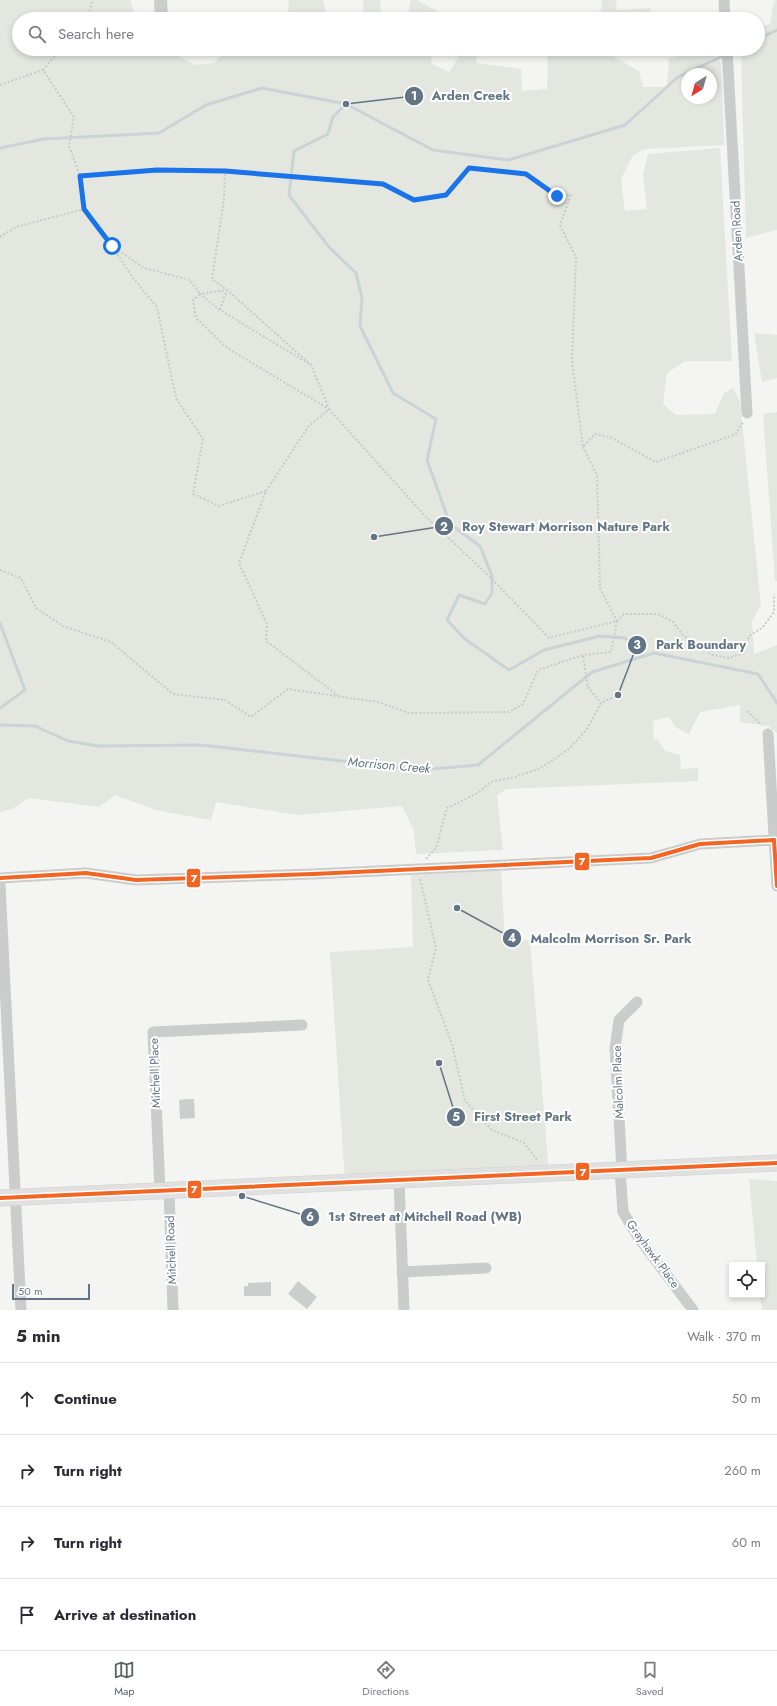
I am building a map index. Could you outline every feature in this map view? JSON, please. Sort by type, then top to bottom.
[{"type":"street","points":[[724,0],[725,12]]},
{"type":"street","name":"Arden Road","points":[[727,56],[747,414]]},
{"type":"street","points":[[768,734],[777,886]]},
{"type":"street","points":[[0,878],[86,873],[136,880],[313,874],[651,858],[700,844],[774,840]]},
{"type":"street","points":[[0,884],[8,1197],[21,1310]]},
{"type":"street","name":"Malcolm Place","points":[[621,1170],[615,1048],[618,1020],[637,1002]]},
{"type":"street","name":"Mitchell Place","points":[[164,1190],[154,1032],[302,1025]]},
{"type":"street","points":[[8,1197],[777,1163]]},
{"type":"street","name":"Grayhawk Place","points":[[621,1170],[623,1212],[638,1237],[694,1310]]},
{"type":"street","points":[[399,1180],[404,1310]]},
{"type":"street","name":"Mitchell Road","points":[[164,1190],[173,1310]]},
{"type":"street","points":[[402,1272],[486,1268]]},
{"type":"path","points":[[89,12],[93,0]]},
{"type":"path","points":[[0,85],[42,70],[55,56]]},
{"type":"path","points":[[42,70],[74,117],[74,124],[69,144],[80,176],[84,209],[112,246],[133,278],[157,307],[176,398],[203,439],[193,494],[219,506],[266,491]]},
{"type":"path","points":[[0,570],[21,578],[36,608],[63,626],[111,642],[173,694],[225,700],[251,717],[288,689],[378,702],[409,713],[509,712],[523,704],[538,670],[583,655],[611,652],[617,621],[600,588],[597,475],[583,447],[572,361],[576,257],[560,225],[570,195],[557,196],[526,174],[469,168],[446,195],[414,200],[383,184],[225,171],[157,170],[80,176]]},
{"type":"path","points":[[225,171],[224,200],[212,279],[227,290],[311,365],[328,410]]},
{"type":"path","points":[[0,237],[16,228],[84,209]]},
{"type":"path","points":[[112,246],[144,268],[190,280],[200,294],[220,310],[311,365]]},
{"type":"path","points":[[227,290],[200,294],[193,300],[196,318],[227,348],[328,410],[425,516],[490,576],[549,638],[617,621],[624,614],[658,614],[673,622],[683,635],[712,655],[729,658],[744,653],[749,636],[763,627],[774,612],[774,594]]},
{"type":"path","points":[[220,310],[227,290]]},
{"type":"path","points":[[328,410],[308,427],[266,491],[239,563],[267,624],[266,641],[340,696]]},
{"type":"path","points":[[583,447],[595,434],[612,438],[656,462],[736,434],[747,414]]},
{"type":"path","points":[[583,655],[588,688],[601,703]]},
{"type":"path","points":[[547,1174],[524,1143],[492,1130],[465,1101],[452,1044],[428,980],[436,948],[418,868],[436,848],[447,808],[478,793],[491,782],[514,777],[538,769],[556,758],[570,748],[587,729],[601,703],[618,695]]},
{"type":"path","points":[[747,711],[768,734]]},
{"type":"shaded area","points":[[0,0],[130,0],[134,12],[12,12],[12,56],[178,56],[195,65],[214,63],[221,56],[431,56],[432,64],[449,72],[458,56],[476,56],[477,63],[521,69],[522,91],[547,89],[548,56],[615,56],[614,57],[639,71],[643,87],[667,87],[669,58],[681,56],[715,56],[721,63],[724,145],[646,149],[633,155],[621,179],[625,211],[647,209],[643,175],[648,154],[720,148],[732,361],[685,361],[667,373],[663,404],[676,415],[715,414],[724,393],[733,388],[740,402],[761,605],[752,621],[754,654],[777,645],[777,733],[768,726],[740,722],[740,705],[700,712],[689,734],[675,727],[669,717],[653,721],[654,739],[658,740],[665,751],[680,755],[681,769],[698,768],[698,781],[507,789],[497,795],[503,850],[416,854],[414,831],[402,806],[297,815],[216,802],[211,820],[155,810],[115,795],[99,807],[29,798],[12,809],[0,812]]},
{"type":"shaded area","points":[[289,0],[323,0],[326,12],[288,12]]},
{"type":"shaded area","points":[[363,0],[380,0],[381,12],[364,12]]},
{"type":"shaded area","points":[[411,0],[417,0],[437,12],[408,12]]},
{"type":"shaded area","points":[[602,0],[616,0],[617,10],[650,8],[649,12],[598,12],[601,10]]},
{"type":"shaded area","points":[[777,0],[777,230],[746,238],[741,56],[765,56],[765,26],[770,24],[774,1]]},
{"type":"shaded area","points":[[754,333],[777,335],[777,378],[762,382]]},
{"type":"shaded area","points":[[777,412],[777,581],[775,581],[763,414]]},
{"type":"shaded area","points":[[501,870],[505,941],[530,940],[549,1173],[345,1182],[330,952],[413,947],[411,875]]},
{"type":"shaded area","points":[[749,1179],[777,1181],[777,1310],[762,1310],[760,1298],[765,1298],[765,1262],[757,1262]]},
{"type":"building","points":[[154,0],[167,0],[168,12],[155,12]]},
{"type":"building","points":[[194,1099],[195,1118],[180,1119],[179,1100]]},
{"type":"building","points":[[298,1281],[317,1297],[307,1309],[288,1294]]},
{"type":"building","points":[[271,1282],[271,1296],[244,1296],[244,1286],[248,1286],[248,1283]]},
{"type":"waterway","points":[[765,36],[777,30]]},
{"type":"waterway","points":[[0,148],[44,139],[159,133],[206,105],[262,88],[346,104],[433,150],[508,160],[625,125],[678,77],[723,56]]},
{"type":"waterway","points":[[346,104],[333,117],[328,134],[294,151],[289,195],[329,247],[356,273],[362,298],[360,326],[393,393],[436,419],[427,460],[450,524],[480,546],[492,576],[492,593],[485,604],[459,595],[447,620],[465,639],[509,670],[544,650],[600,636],[625,638],[643,656]]},
{"type":"waterway","points":[[0,623],[25,690],[0,708]]},
{"type":"waterway","name":"Morrison Creek","points":[[0,725],[35,726],[68,741],[98,746],[201,745],[421,770],[478,765],[592,672],[654,653],[758,674],[777,703]]},
{"type":"transit line","name":"7","points":[[774,840],[777,886]]},
{"type":"transit line","name":"7","points":[[0,878],[86,873],[136,880],[313,874],[651,858],[700,844],[774,840]]},
{"type":"transit line","name":"7","points":[[0,1198],[777,1163]]},
{"type":"place","name":"Arden Creek","points":[[346,104]]},
{"type":"place","name":"Roy Stewart Morrison Nature Park","points":[[374,537]]},
{"type":"place","name":"Park Boundary","points":[[618,695]]},
{"type":"place","name":"Malcolm Morrison Sr. Park","points":[[457,908]]},
{"type":"place","name":"First Street Park","points":[[439,1063]]},
{"type":"place","name":"1st Street at Mitchell Road (WB)","points":[[242,1196]]},
{"type":"route","points":[[112,246],[84,209],[80,176],[157,170],[225,171],[328,178],[383,184],[414,200],[446,195],[469,168],[526,174],[557,196]]}]
